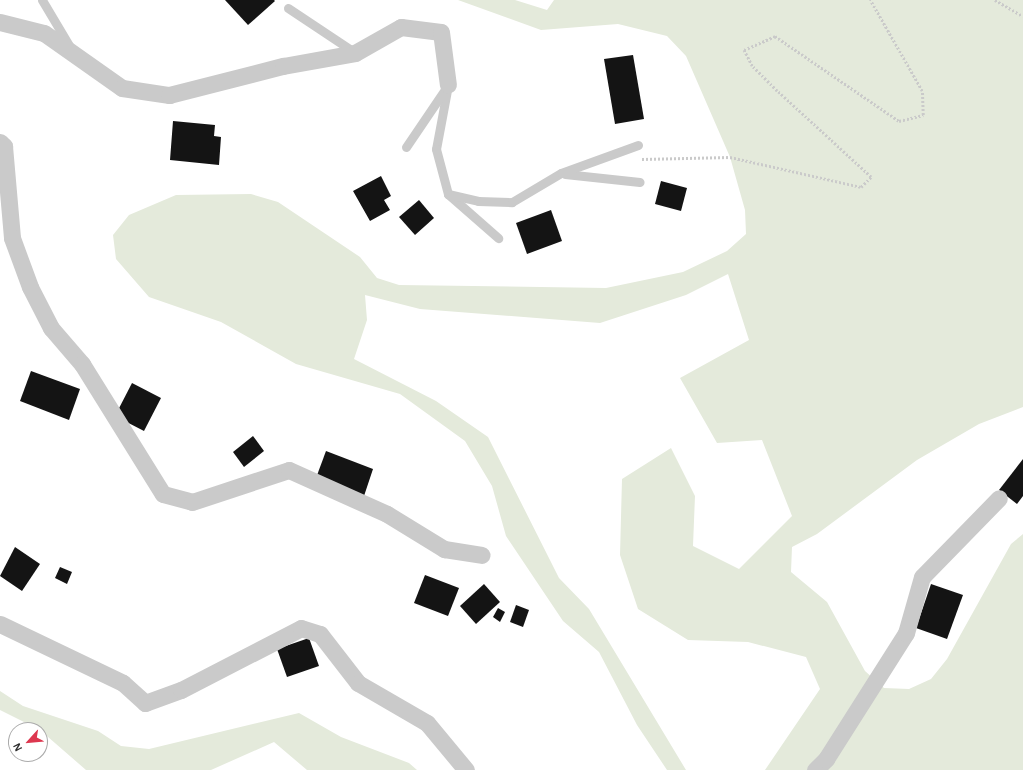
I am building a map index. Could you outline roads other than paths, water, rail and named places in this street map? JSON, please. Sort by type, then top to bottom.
[{"type":"street","points":[[0,22],[44,34],[122,88],[169,95],[283,66],[354,53],[401,28],[441,32],[448,85]]},
{"type":"street","points":[[0,142],[4,146],[12,238],[30,287],[51,328],[82,364],[163,494],[192,502],[289,470],[387,514],[444,548],[482,555]]},
{"type":"street","points":[[815,770],[826,759],[906,633],[922,577],[999,498]]},
{"type":"street","points":[[0,624],[122,683],[145,703],[181,690],[301,628],[320,634],[358,683],[427,723],[466,770]]},
{"type":"street","points":[[0,630],[20,634]]},
{"type":"lane","points":[[42,0],[75,55]]},
{"type":"lane","points":[[288,8],[354,53]]},
{"type":"lane","points":[[406,147],[448,85]]},
{"type":"lane","points":[[448,85],[436,149],[448,194],[498,238]]},
{"type":"lane","points":[[448,194],[478,201],[512,202],[561,173],[638,145]]},
{"type":"lane","points":[[561,173],[640,182]]}]
